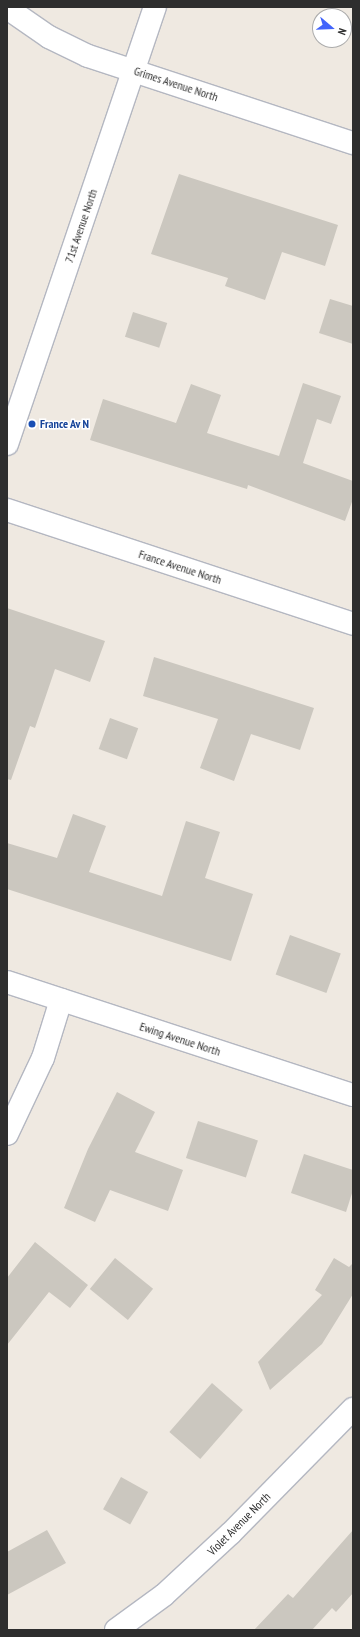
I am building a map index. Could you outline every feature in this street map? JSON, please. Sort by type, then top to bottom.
[{"type":"street","name":"71st Avenue North","points":[[7,444],[155,7]]},
{"type":"street","name":"Grimes Avenue North","points":[[7,8],[49,37],[88,56],[353,143]]},
{"type":"street","name":"France Avenue North","points":[[7,510],[353,624]]},
{"type":"street","name":"Ewing Avenue North","points":[[7,982],[353,1095]]},
{"type":"street","points":[[7,1134],[43,1058],[61,1000]]},
{"type":"street","name":"Violet Avenue North","points":[[116,1630],[164,1595],[231,1533],[353,1409]]},
{"type":"building","points":[[179,174],[338,225],[325,266],[282,252],[265,300],[225,286],[228,278],[151,254]]},
{"type":"building","points":[[330,299],[353,306],[353,344],[319,333]]},
{"type":"building","points":[[133,312],[167,323],[159,348],[125,337]]},
{"type":"building","points":[[303,383],[341,396],[331,424],[317,419],[303,463],[353,481],[353,499],[345,521],[248,485],[247,489],[90,440],[103,399],[176,423],[191,384],[221,395],[207,433],[279,456]]},
{"type":"building","points":[[7,608],[105,641],[90,682],[55,669],[35,728],[30,726],[11,780],[7,779]]},
{"type":"building","points":[[154,657],[314,708],[300,750],[251,734],[234,781],[200,768],[218,719],[143,696]]},
{"type":"building","points":[[110,718],[138,728],[127,759],[99,749]]},
{"type":"building","points":[[73,814],[106,826],[89,872],[162,896],[186,821],[220,832],[205,878],[253,894],[231,961],[7,889],[7,843],[57,858]]},
{"type":"building","points":[[290,935],[341,953],[326,993],[276,974]]},
{"type":"building","points":[[117,1092],[155,1112],[135,1152],[183,1170],[168,1211],[110,1190],[95,1222],[64,1208],[88,1149]]},
{"type":"building","points":[[198,1121],[258,1140],[246,1178],[186,1158]]},
{"type":"building","points":[[304,1154],[353,1170],[353,1190],[346,1212],[291,1193]]},
{"type":"building","points":[[35,1242],[88,1285],[70,1308],[49,1292],[7,1345],[7,1278]]},
{"type":"building","points":[[115,1258],[153,1289],[128,1320],[90,1289]]},
{"type":"building","points":[[334,1258],[349,1267],[353,1263],[353,1294],[322,1344],[270,1390],[258,1362],[322,1295],[315,1290]]},
{"type":"building","points":[[212,1383],[243,1410],[200,1459],[169,1432]]},
{"type":"building","points":[[121,1477],[148,1492],[130,1524],[103,1509]]},
{"type":"building","points":[[47,1530],[66,1563],[7,1595],[7,1552]]},
{"type":"building","points":[[353,1530],[353,1593],[336,1612],[332,1608],[312,1630],[254,1630],[288,1594],[293,1598]]},
{"type":"place","name":"France Av N","points":[[32,424]]}]
